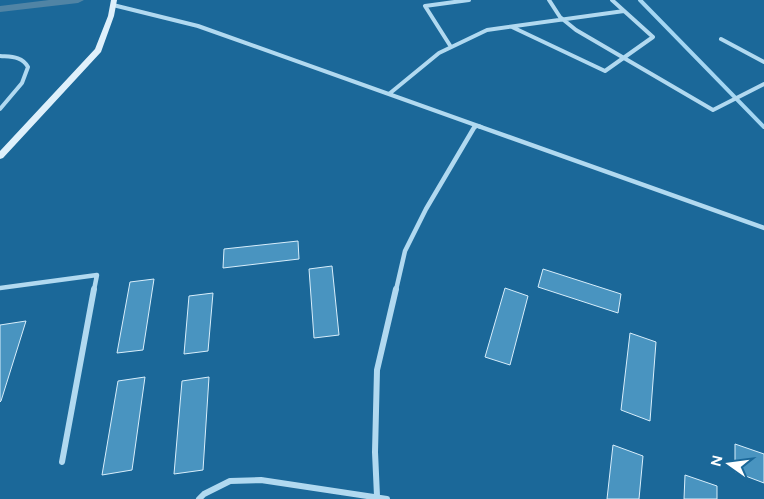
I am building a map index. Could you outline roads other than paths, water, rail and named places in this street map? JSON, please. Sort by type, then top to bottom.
[{"type":"street","points":[[451,47],[426,6],[469,0]]},
{"type":"street","points":[[549,0],[563,20],[596,44],[713,110],[764,84]]},
{"type":"street","points":[[512,27],[605,71],[653,37],[612,0]]},
{"type":"street","points":[[0,156],[98,50],[111,16],[113,3],[198,26],[764,228]]},
{"type":"street","points":[[389,94],[439,53],[487,30],[624,11]]},
{"type":"street","points":[[720,40],[764,62]]},
{"type":"street","points":[[0,56],[21,57],[29,66],[23,84],[0,109]]},
{"type":"street","points":[[759,86],[764,89]]},
{"type":"street","points":[[377,496],[375,452],[377,370],[405,251],[426,209],[476,125]]},
{"type":"street","points":[[0,288],[97,275],[62,462]]},
{"type":"street","points":[[199,499],[204,494],[230,481],[261,480],[387,499]]},
{"type":"waterway","points":[[0,9],[78,0]]},
{"type":"waterway","points":[[640,0],[764,127]]}]
